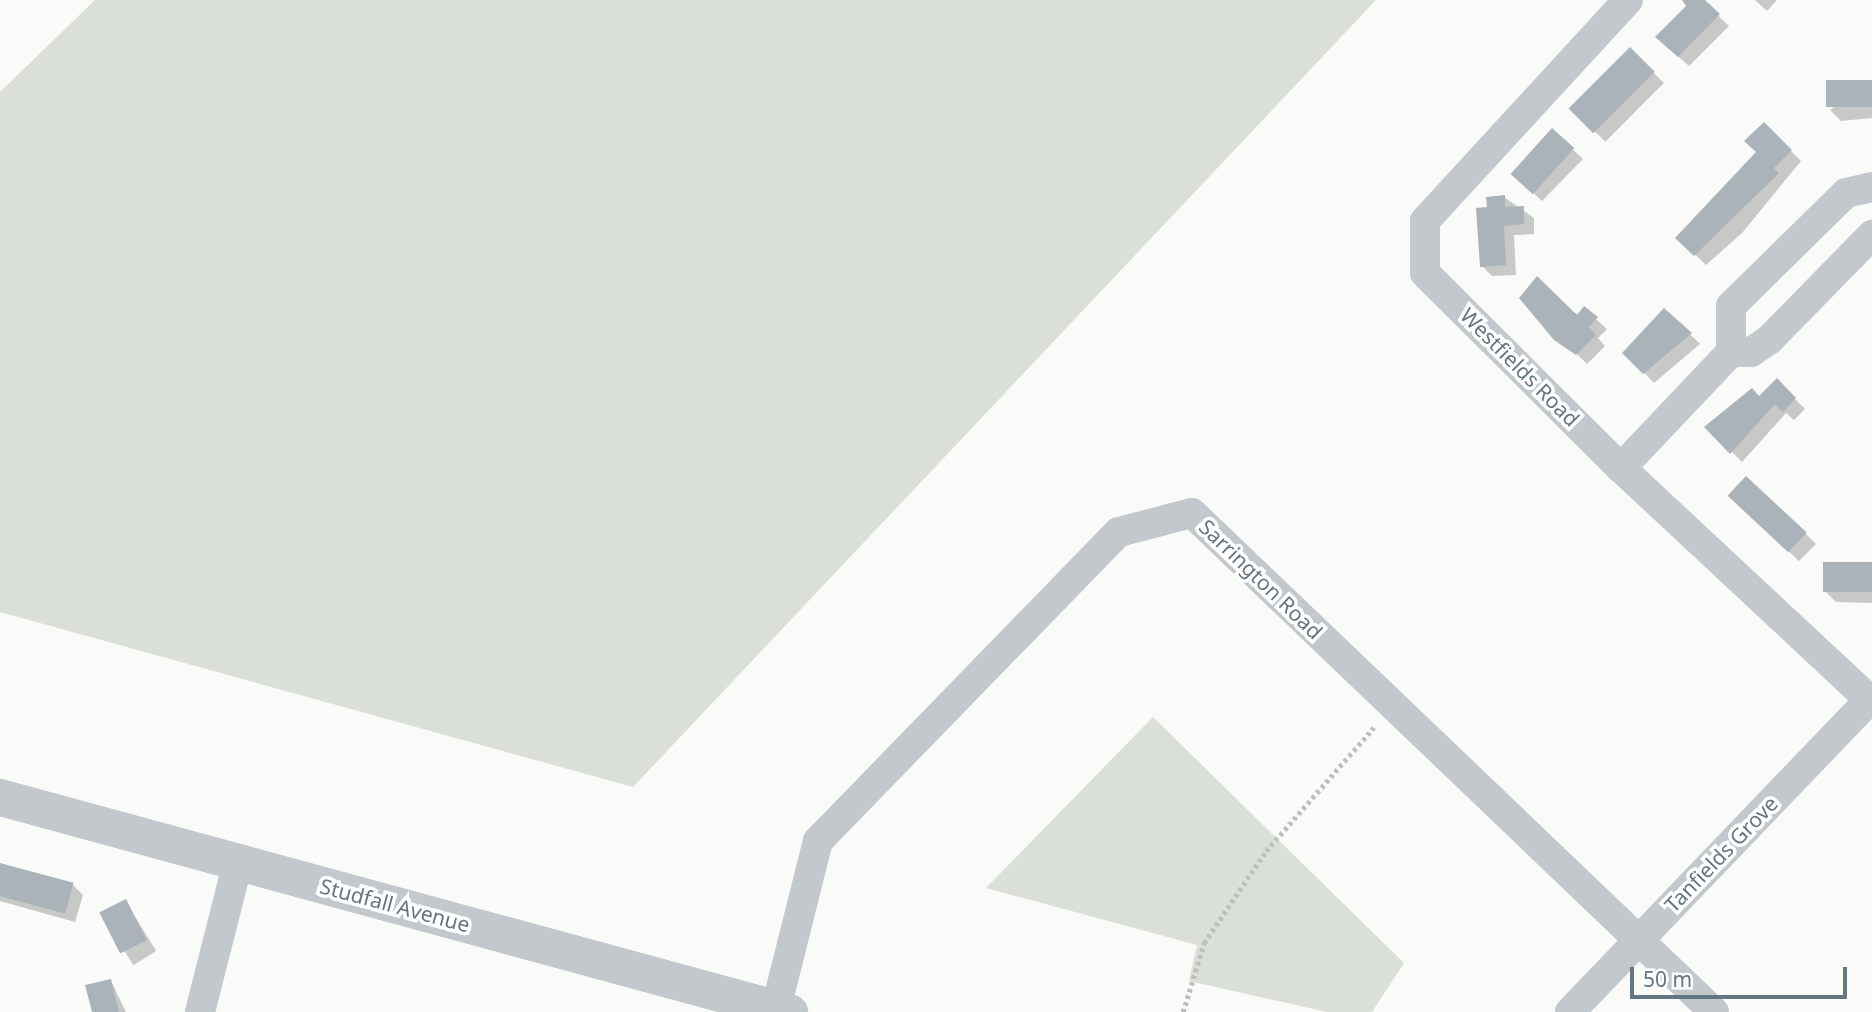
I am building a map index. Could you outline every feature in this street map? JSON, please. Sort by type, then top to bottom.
[{"type":"street","name":"Westfields Road","points":[[1628,0],[1425,220],[1425,272],[1621,468],[1871,700]]},
{"type":"street","points":[[1621,468],[1731,352],[1731,306],[1846,193],[1872,187]]},
{"type":"street","points":[[1731,352],[1751,352],[1770,339],[1872,235]]},
{"type":"street","name":"Sarrington Road","points":[[783,1010],[818,841],[1119,532],[1192,513],[1714,1012]]},
{"type":"street","name":"Tanfields Grove","points":[[1570,1012],[1871,700]]},
{"type":"street","name":"Studfall Avenue","points":[[0,797],[783,1010]]},
{"type":"street","points":[[200,1012],[238,862]]},
{"type":"path","points":[[1183,1012],[1204,943],[1266,851],[1393,705]]},
{"type":"shaded area","points":[[95,0],[1376,0],[633,787],[0,612],[0,92]]},
{"type":"shaded area","points":[[1153,717],[1404,963],[1372,1012],[1327,1012],[1189,981],[1197,945],[986,888]]},
{"type":"building","points":[[1682,0],[1705,0],[1720,14],[1678,57],[1655,37],[1686,6]]},
{"type":"building","points":[[1630,47],[1655,72],[1593,133],[1568,109]]},
{"type":"building","points":[[1826,80],[1872,80],[1872,107],[1826,107]]},
{"type":"building","points":[[1764,122],[1792,150],[1774,168],[1779,173],[1694,256],[1675,238],[1756,152],[1744,141]]},
{"type":"building","points":[[1552,128],[1574,148],[1533,194],[1511,174]]},
{"type":"building","points":[[1505,195],[1505,207],[1524,206],[1524,224],[1504,226],[1506,265],[1480,267],[1476,208],[1487,207],[1486,197]]},
{"type":"building","points":[[1537,276],[1577,315],[1584,306],[1598,317],[1589,327],[1596,335],[1576,355],[1554,340],[1519,298]]},
{"type":"building","points":[[1664,308],[1692,333],[1643,374],[1622,353]]},
{"type":"building","points":[[1777,378],[1796,398],[1783,412],[1775,404],[1730,454],[1704,427],[1752,388],[1759,396]]},
{"type":"building","points":[[1746,476],[1807,533],[1788,552],[1728,496]]},
{"type":"building","points":[[1823,562],[1872,562],[1872,592],[1823,592]]},
{"type":"building","points":[[0,863],[73,883],[65,914],[0,896]]},
{"type":"building","points":[[126,899],[147,940],[120,954],[99,913]]},
{"type":"building","points":[[111,979],[119,1012],[92,1012],[85,985]]}]
